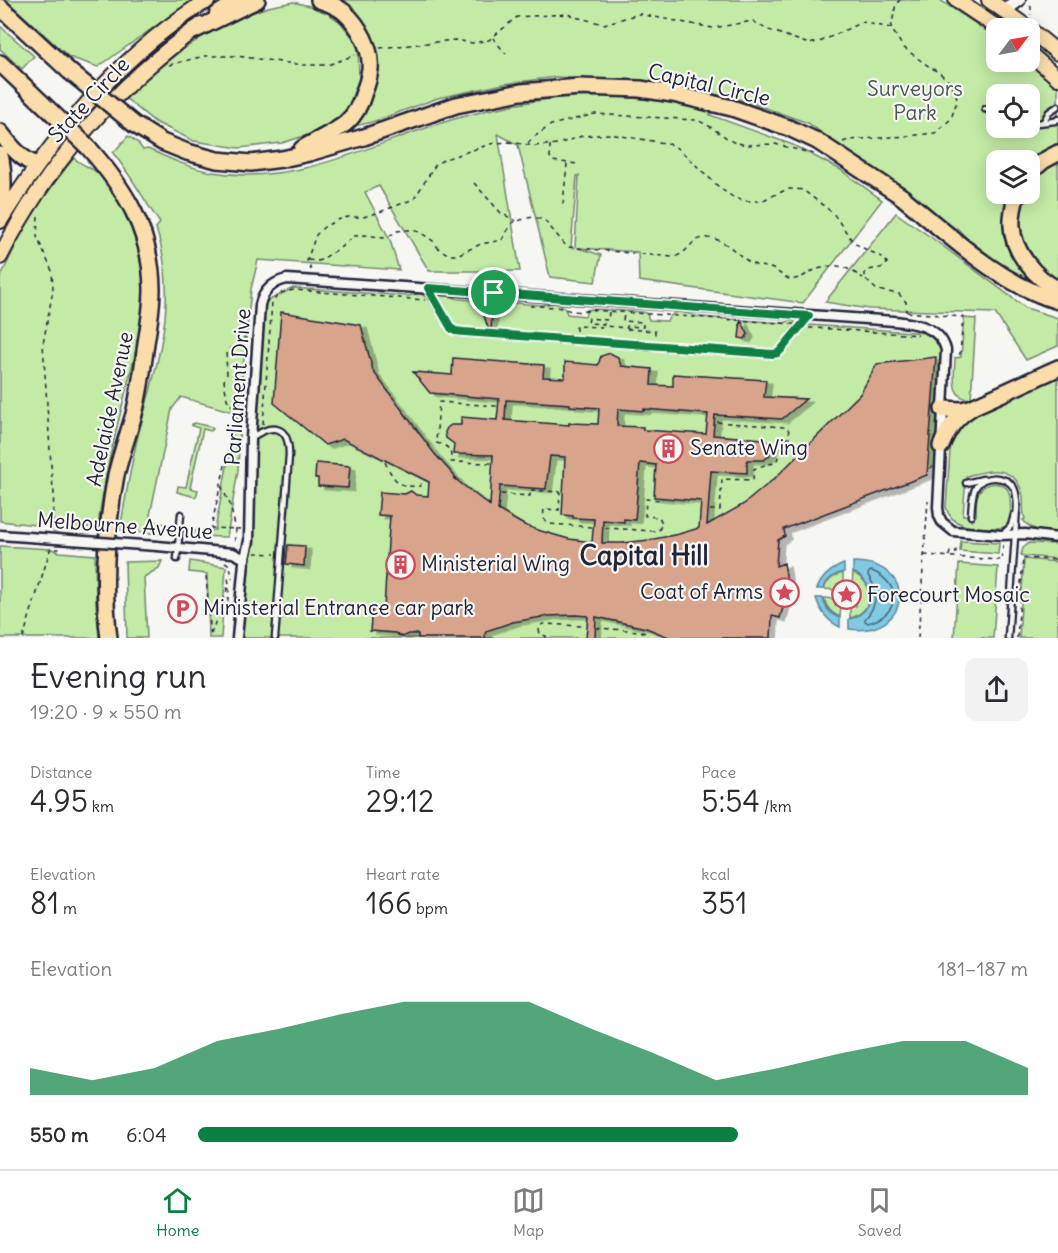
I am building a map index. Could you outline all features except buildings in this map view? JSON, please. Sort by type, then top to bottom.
[{"type":"highway","points":[[193,31],[257,0]]},
{"type":"highway","points":[[282,159],[345,125],[362,98],[370,70],[370,56],[361,33],[348,16],[337,7],[319,0]]},
{"type":"highway","name":"Capital Circle","points":[[0,8],[69,71],[135,125],[162,142],[187,152],[218,160],[252,163],[282,159],[364,137],[456,105],[521,92],[580,87],[640,89],[732,108],[789,128],[817,141],[901,196],[988,265],[1021,286],[1058,301]]},
{"type":"highway","name":"Adelaide Avenue","points":[[0,63],[96,156],[113,178],[130,203],[143,231],[150,260],[152,290],[141,382],[117,473],[109,524],[105,575],[109,638]]},
{"type":"highway","points":[[0,132],[21,156],[37,165]]},
{"type":"highway","points":[[1040,164],[1058,153]]},
{"type":"highway","points":[[0,155],[3,198],[0,221]]},
{"type":"highway","points":[[1014,204],[1012,228],[1017,246],[1028,265],[1041,278],[1058,289]]},
{"type":"highway","points":[[944,410],[964,410],[1058,368]]},
{"type":"highway","points":[[941,446],[952,424],[974,406]]},
{"type":"main road","name":"State Circle","points":[[0,221],[37,165],[76,116],[106,84],[157,37],[207,0]]},
{"type":"main road","name":"State Circle","points":[[0,256],[51,173],[104,111],[162,55],[238,0]]},
{"type":"main road","points":[[956,0],[986,20]]},
{"type":"main road","points":[[977,14],[990,0],[1014,18]]},
{"type":"main road","points":[[1000,18],[1004,11],[1019,0]]},
{"type":"main road","points":[[1040,38],[1058,54]]},
{"type":"main road","points":[[1040,62],[1058,78]]},
{"type":"main road","points":[[37,165],[49,163],[66,153]]},
{"type":"street","name":"Parliament Drive","points":[[237,638],[244,559],[250,529],[251,438],[261,301],[267,290],[287,279],[906,322],[923,327],[934,332],[943,340],[946,350],[939,516],[951,530],[1002,535]]},
{"type":"street","points":[[1002,535],[1025,534],[1058,538]]},
{"type":"street","name":"Melbourne Avenue","points":[[0,535],[53,536],[232,553],[244,559]]},
{"type":"lane","points":[[1044,122],[1049,112],[1058,105]]},
{"type":"lane","points":[[1040,123],[1058,119]]},
{"type":"lane","points":[[428,288],[451,328],[464,332],[773,354],[781,350],[809,316]]},
{"type":"lane","points":[[251,438],[262,431],[274,429],[284,434],[288,442],[289,455],[275,638]]},
{"type":"lane","points":[[966,483],[996,478],[1005,480],[1013,487],[1016,494],[1008,638]]},
{"type":"lane","points":[[971,516],[974,492],[978,484],[986,479]]},
{"type":"lane","points":[[1002,535],[1012,523],[1016,494]]},
{"type":"lane","points":[[177,559],[181,514]]},
{"type":"path","points":[[839,144],[848,140],[935,133],[951,119],[957,101],[951,84],[941,74],[903,47],[891,28],[896,4],[900,0]]},
{"type":"path","points":[[167,66],[204,56],[236,56],[303,65],[328,65],[385,46],[454,40],[472,43],[489,40],[517,17],[568,14],[604,24],[639,14],[713,28],[753,21],[809,44],[822,41],[862,22],[891,28]]},
{"type":"path","points":[[492,38],[506,54]]},
{"type":"path","points":[[528,144],[551,124],[595,114],[697,120],[733,142],[746,145],[776,144],[814,154]]},
{"type":"path","points":[[311,274],[308,260],[316,235],[324,227],[337,220],[363,217],[414,199],[436,164],[445,159],[494,143],[510,142],[534,146],[558,144],[582,136],[610,134],[670,144],[680,150],[721,189],[744,201],[761,201],[788,189],[802,190],[833,213],[851,239],[859,246],[884,258],[887,263],[885,267],[868,270],[864,279]]},
{"type":"path","points":[[550,144],[552,160],[577,164]]},
{"type":"path","points":[[563,204],[567,163]]},
{"type":"path","points":[[474,183],[501,213],[517,221]]},
{"type":"path","points":[[23,638],[53,536],[54,493],[43,344],[53,290],[52,271],[36,237],[38,213]]},
{"type":"path","points":[[308,260],[319,261],[354,236],[369,235],[383,238],[397,231],[412,230],[426,236],[444,252],[457,255],[481,244],[502,240],[512,223],[527,218],[541,218],[567,247],[673,256],[683,253],[692,242],[699,238],[711,237],[726,244],[753,265],[774,270],[793,279],[836,265],[844,267],[877,290],[899,294],[906,302],[906,317]]},
{"type":"path","points":[[262,431],[272,302],[279,293],[294,290],[430,302]]},
{"type":"path","points":[[492,313],[494,313],[494,303]]},
{"type":"path","points":[[566,310],[796,324]]},
{"type":"path","points":[[609,311],[608,320],[589,318],[588,323],[655,331],[655,341]]},
{"type":"path","points":[[624,312],[623,321],[643,322],[643,327],[627,326],[627,328]]},
{"type":"path","points":[[906,312],[963,317],[960,354],[957,354]]},
{"type":"path","points":[[250,529],[211,528],[236,416],[227,399],[224,381],[227,370],[226,357],[229,349],[243,340],[254,316],[259,318]]},
{"type":"path","points":[[740,321],[740,331]]},
{"type":"path","points":[[575,336],[576,326],[604,328],[604,326]]},
{"type":"path","points":[[803,329],[921,335]]},
{"type":"path","points":[[491,464],[451,462],[452,456],[449,448],[436,443],[439,402],[497,406]]},
{"type":"path","points":[[710,510],[720,510],[722,479],[753,480],[754,469],[778,460],[780,439],[789,438],[790,434],[787,428],[783,427],[716,423]]},
{"type":"path","points":[[385,462],[402,486],[420,486],[423,481]]},
{"type":"path","points":[[220,486],[230,504],[236,530]]},
{"type":"path","points":[[501,494],[530,496],[530,490],[560,492],[559,510],[544,509],[545,521],[550,524],[592,527]]},
{"type":"path","points":[[605,528],[659,530],[662,523],[659,518],[645,516],[646,499],[663,501],[663,499]]},
{"type":"path","points":[[918,638],[928,500]]},
{"type":"path","points":[[949,557],[950,552],[956,553],[956,550],[951,550]]},
{"type":"path","points":[[254,553],[282,554]]},
{"type":"path","points":[[924,555],[999,560],[1002,557]]},
{"type":"path","points":[[1017,638],[1023,558],[1058,560]]},
{"type":"path","points":[[206,576],[211,638]]},
{"type":"path","points":[[211,634],[229,584],[228,578]]},
{"type":"path","points":[[546,638],[540,634],[539,630],[543,624],[582,626]]},
{"type":"path","points":[[596,628],[641,631],[647,638]]},
{"type":"green space","points":[[6,0],[192,0],[98,67],[69,57]]},
{"type":"green space","name":"Surveyors Park","points":[[336,0],[940,0],[986,30],[986,72],[1040,72],[1058,87],[1058,146],[1040,157],[1040,150],[986,150],[986,204],[1006,204],[1004,236],[1009,252],[1040,287],[1024,283],[976,248],[957,228],[808,123],[746,101],[690,89],[556,77],[504,84],[438,98],[372,122],[351,127],[375,76],[371,35],[356,13]]},
{"type":"green space","points":[[293,2],[322,9],[340,22],[358,44],[359,79],[347,109],[323,130],[282,143],[239,148],[194,141],[155,122],[124,97],[178,53],[221,24],[268,7]]},
{"type":"green space","points":[[0,26],[34,56],[22,69],[0,49]]},
{"type":"green space","points":[[615,96],[680,103],[710,109],[710,115],[793,145],[839,169],[882,200],[803,303],[639,281],[638,252],[578,248],[601,255],[595,282],[550,277],[518,145],[498,134],[520,271],[429,271],[379,186],[365,192],[390,240],[399,270],[258,260],[251,289],[241,389],[238,470],[227,537],[194,536],[193,531],[215,530],[237,413],[181,397],[172,409],[149,520],[165,524],[166,529],[159,534],[120,530],[134,451],[158,361],[166,309],[163,256],[156,228],[160,223],[113,153],[128,136],[143,150],[148,149],[212,172],[244,175],[276,173],[307,168],[484,111],[565,97]],"holes":[[[579,175],[575,247],[571,247],[577,176]]]},
{"type":"green space","points":[[74,158],[101,176],[111,189],[128,220],[142,269],[143,303],[140,331],[107,470],[98,528],[59,525],[53,520],[54,527],[0,521],[0,278],[19,239],[46,193]]},
{"type":"green space","points":[[1058,159],[1058,287],[1031,266],[1014,235],[1019,204],[1040,204],[1040,171]]},
{"type":"green space","points":[[896,213],[1026,308],[1058,318],[1058,346],[1026,360],[995,313],[869,309],[825,302]]},
{"type":"green space","points":[[293,288],[409,296],[420,293],[428,299],[435,310],[445,310],[437,294],[458,299],[542,305],[560,304],[567,314],[585,316],[587,310],[592,309],[643,312],[647,314],[649,320],[665,321],[678,312],[700,317],[784,323],[792,320],[796,323],[788,334],[798,335],[805,326],[809,325],[927,333],[937,341],[942,352],[935,466],[769,534],[762,638],[242,638],[248,580],[260,305]]},
{"type":"green space","points":[[964,318],[976,319],[971,399],[959,394],[954,384],[955,358],[961,357]]},
{"type":"green space","points":[[1058,377],[1058,532],[1030,527],[1023,520],[1025,519],[1023,496],[1019,485],[1010,475],[998,471],[966,476],[963,515],[976,516],[978,495],[985,486],[1001,485],[1008,490],[1011,512],[1005,527],[968,526],[954,520],[946,507],[951,437],[966,418],[1008,399],[1011,401],[1016,396]]},
{"type":"green space","points":[[195,423],[213,429],[211,431],[203,429],[190,488],[198,490],[196,497],[177,492],[178,486],[186,487],[199,428],[192,426]]},
{"type":"green space","points":[[961,541],[999,543],[998,554],[960,551]]},
{"type":"green space","points":[[1029,543],[1058,544],[1058,559],[1021,555],[1023,548]]},
{"type":"green space","points":[[0,546],[52,549],[59,552],[95,555],[99,638],[0,638]]},
{"type":"green space","points":[[1024,559],[1058,562],[1058,638],[1019,638]]},
{"type":"green space","points":[[162,561],[159,568],[144,577],[147,638],[127,638],[125,562]]},
{"type":"green space","points":[[190,561],[226,567],[221,638],[209,638],[207,574],[189,572]]},
{"type":"green space","points":[[959,564],[998,567],[993,638],[954,638]]},
{"type":"green space","points":[[843,573],[843,584],[837,584],[836,590],[824,589],[831,578]]},
{"type":"green space","points":[[853,573],[866,583],[870,597],[864,609],[850,618],[850,606],[856,606],[858,586],[852,585]]},
{"type":"green space","points":[[824,598],[835,599],[835,605],[841,606],[840,617],[830,610]]},
{"type":"water","points":[[853,562],[875,565],[889,574],[898,586],[899,599],[895,612],[885,622],[870,629],[849,629],[849,619],[864,611],[870,597],[866,583],[853,572]]},
{"type":"water","points":[[844,564],[844,572],[831,577],[823,589],[817,589],[828,574]]},
{"type":"water","points":[[816,598],[823,598],[829,611],[840,618],[840,627],[825,615]]},
{"type":"place","name":"Senate Wing","points":[[669,448]]},
{"type":"place","name":"Ministerial Wing","points":[[400,564]]},
{"type":"place","name":"Coat of Arms","points":[[784,592]]},
{"type":"place","name":"Forecourt Mosaic","points":[[846,595]]},
{"type":"place","name":"Ministerial Entrance car park","points":[[182,608]]},
{"type":"district","name":"Capital Hill","points":[[644,556]]},
{"type":"route","points":[[428,288],[494,293],[809,316],[781,350],[773,354],[464,332],[451,328],[428,288]]}]
